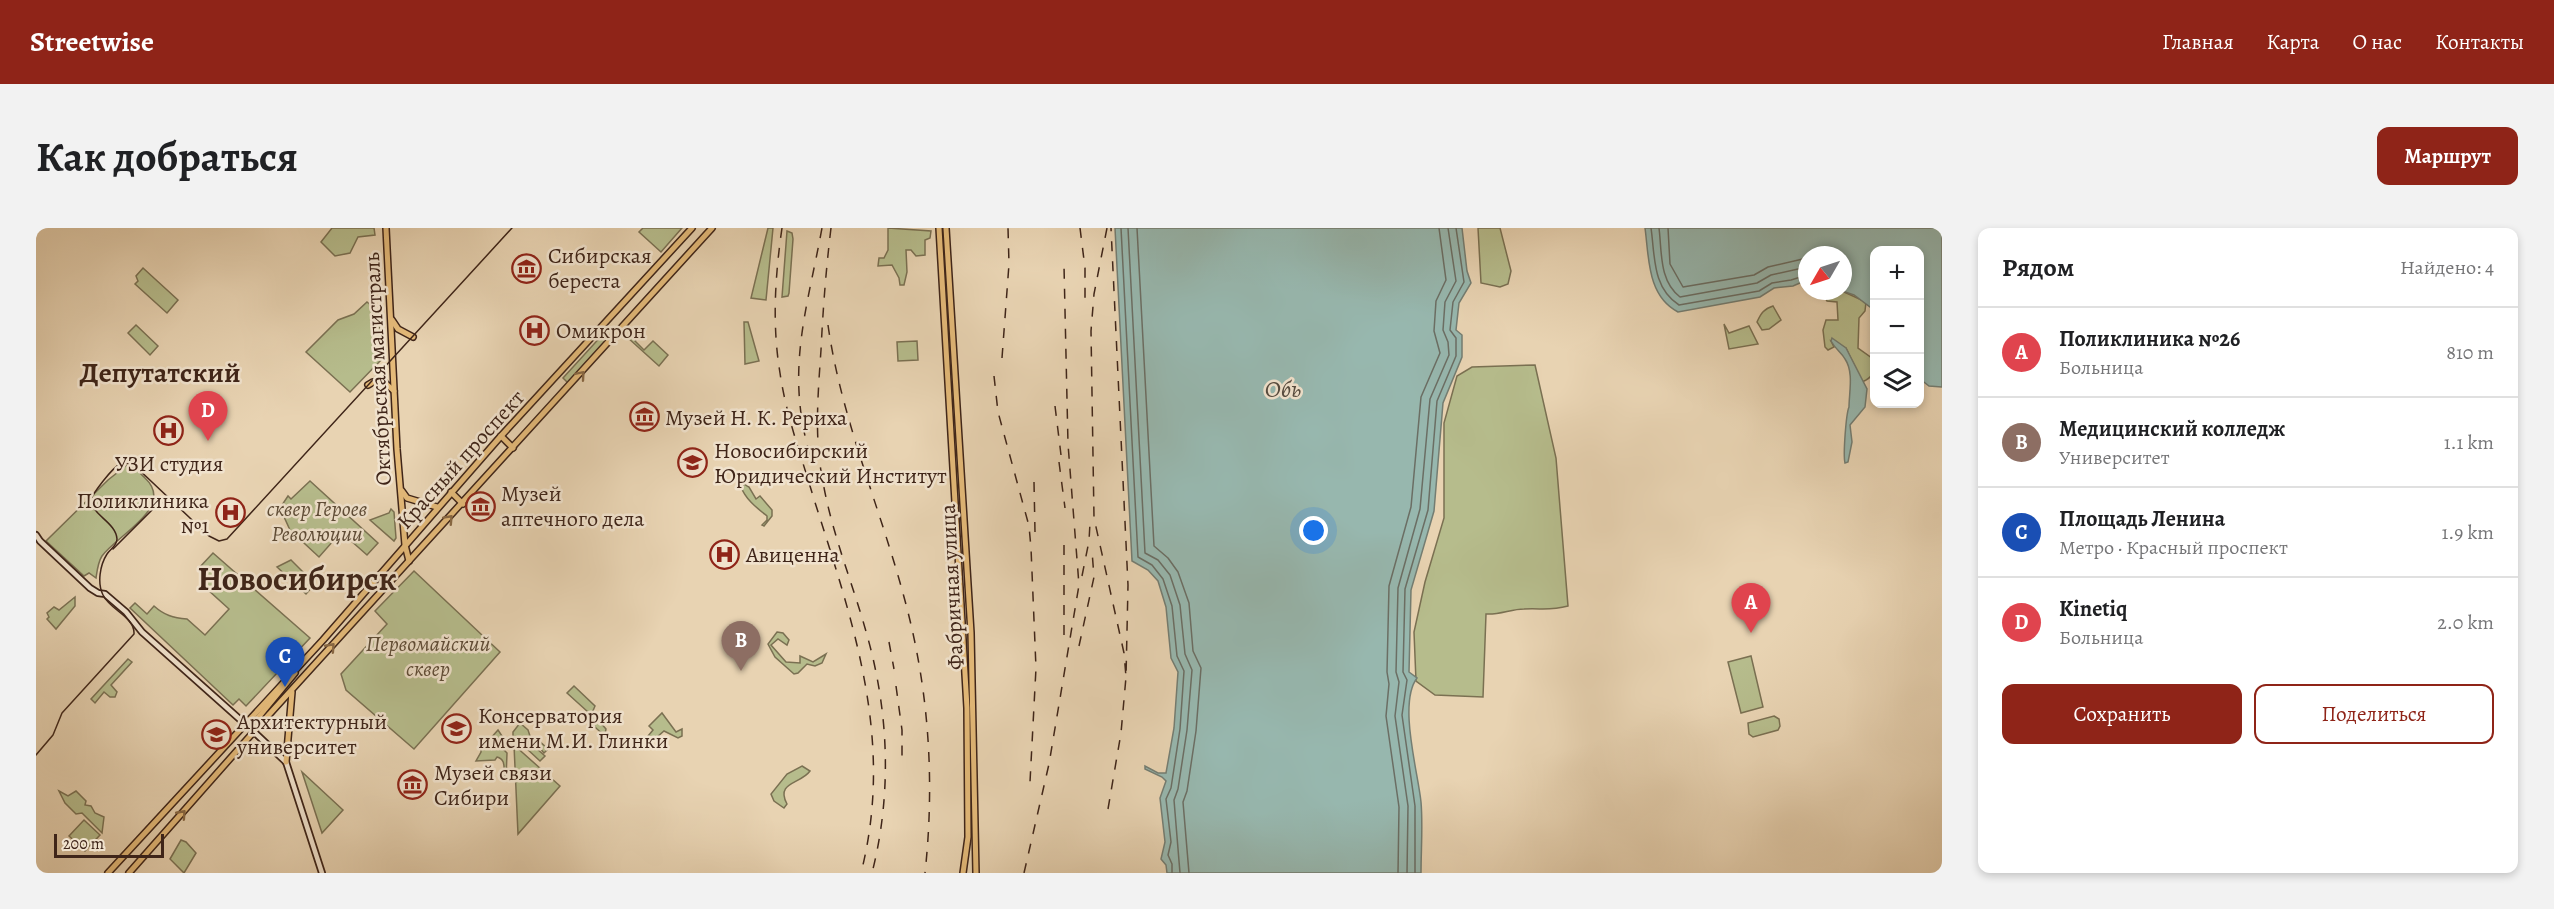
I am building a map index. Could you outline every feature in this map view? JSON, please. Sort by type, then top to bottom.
[{"type":"main road","name":"Октябрьская магистраль","points":[[386,228],[400,489],[405,545],[409,561]]},
{"type":"main road","name":"Красный проспект","points":[[108,873],[305,659],[437,507],[692,228]]},
{"type":"main road","name":"Красный проспект","points":[[129,873],[254,732],[712,228]]},
{"type":"main road","name":"Фабричная улица","points":[[939,228],[964,633],[968,837],[963,873]]},
{"type":"main road","name":"Фабричная улица","points":[[946,228],[971,633],[976,873]]},
{"type":"main road","points":[[654,270],[665,280]]},
{"type":"main road","points":[[390,316],[398,329],[413,337]]},
{"type":"main road","points":[[368,385],[373,382],[384,382],[389,384],[395,393]]},
{"type":"main road","points":[[501,436],[513,448]]},
{"type":"main road","points":[[400,489],[407,498],[437,507]]},
{"type":"main road","points":[[451,492],[463,504]]},
{"type":"main road","points":[[36,535],[40,542],[90,588],[105,594],[126,612],[142,632],[286,762]]},
{"type":"main road","points":[[254,732],[257,719],[290,681],[305,659]]},
{"type":"main road","points":[[292,691],[286,762],[322,873]]},
{"type":"green space","points":[[332,228],[374,228],[375,235],[358,237],[350,253],[335,256],[321,242]]},
{"type":"green space","points":[[643,228],[682,228],[661,252],[639,232]]},
{"type":"green space","points":[[768,228],[773,228],[766,300],[751,298]]},
{"type":"green space","points":[[888,228],[931,231],[930,238],[925,240],[925,255],[916,256],[911,250],[906,250],[907,272],[904,285],[900,285],[892,265],[878,266],[879,258],[884,258],[888,250]]},
{"type":"green space","points":[[1478,228],[1500,228],[1511,271],[1508,284],[1500,287],[1481,283]]},
{"type":"green space","points":[[787,231],[792,233],[793,239],[789,293],[788,296],[782,297]]},
{"type":"green space","points":[[143,268],[178,300],[167,313],[135,284],[138,281],[136,276]]},
{"type":"green space","points":[[1852,296],[1866,302],[1865,311],[1859,318],[1858,348],[1870,357],[1870,377],[1867,380],[1862,382],[1846,348],[1831,341],[1834,347],[1828,350],[1825,347],[1823,330],[1826,320],[1838,320],[1837,302],[1827,301],[1852,300]]},
{"type":"green space","points":[[367,302],[378,311],[382,359],[350,392],[306,352],[338,320],[354,314]]},
{"type":"green space","points":[[1773,306],[1781,320],[1769,329],[1762,330],[1757,322],[1767,308]]},
{"type":"green space","points":[[744,322],[748,322],[759,361],[745,364]]},
{"type":"green space","points":[[1724,324],[1729,333],[1749,326],[1758,344],[1729,349]]},
{"type":"green space","points":[[136,325],[158,346],[150,355],[128,333]]},
{"type":"green space","points":[[632,332],[640,335],[635,341],[644,350],[653,341],[668,355],[659,366],[627,337]]},
{"type":"green space","points":[[604,333],[610,339],[569,384],[563,378]]},
{"type":"green space","points":[[917,341],[918,360],[898,361],[897,342]]},
{"type":"green space","points":[[1535,365],[1556,458],[1568,606],[1486,614],[1483,697],[1435,695],[1416,681],[1414,632],[1425,582],[1444,518],[1444,423],[1457,376],[1472,367]]},
{"type":"green space","points":[[127,465],[145,478],[153,489],[153,499],[149,510],[102,556],[96,578],[89,573],[84,576],[46,541],[108,480]]},
{"type":"green space","name":"сквер Героев Революции","points":[[310,481],[378,543],[367,555],[341,532],[319,557],[290,530],[280,508],[288,496],[291,499]]},
{"type":"green space","points":[[744,484],[749,487],[756,499],[760,496],[772,510],[772,516],[764,526],[762,525],[767,520],[767,516],[746,496],[741,487]]},
{"type":"green space","points":[[391,509],[394,512],[396,538],[394,541],[370,520],[389,513]]},
{"type":"green space","points":[[213,553],[310,638],[246,706],[239,699],[233,705],[130,608],[135,603],[147,614],[154,606],[169,616],[187,619],[205,635],[229,609],[207,589],[199,568]]},
{"type":"green space","points":[[291,560],[315,584],[306,594],[277,567]]},
{"type":"green space","name":"Первомайский сквер","points":[[414,571],[500,652],[414,749],[346,690],[341,674],[387,624],[375,611]]},
{"type":"green space","points":[[75,597],[75,606],[56,629],[47,619],[49,617],[47,613],[54,607],[59,610]]},
{"type":"green space","points":[[777,632],[783,633],[789,640],[787,645],[778,639],[771,645],[786,662],[800,663],[800,656],[813,662],[826,654],[822,663],[815,666],[807,664],[794,674],[775,657],[768,644]]},
{"type":"green space","points":[[1751,656],[1763,707],[1741,713],[1728,662]]},
{"type":"green space","points":[[128,659],[132,662],[111,685],[117,692],[115,697],[110,697],[104,692],[95,703],[91,699]]},
{"type":"green space","points":[[574,686],[595,706],[592,713],[606,729],[605,734],[594,726],[588,712],[567,693]]},
{"type":"green space","points":[[662,713],[676,732],[682,729],[682,736],[678,738],[664,731],[656,738],[648,736],[653,730],[649,726]]},
{"type":"green space","points":[[1774,716],[1779,719],[1778,730],[1753,737],[1749,734],[1748,723]]},
{"type":"green space","points":[[520,723],[528,730],[531,739],[536,738],[548,749],[544,753],[538,746],[536,748],[545,756],[540,761],[513,736],[513,732]]},
{"type":"green space","points":[[498,730],[502,736],[503,749],[507,753],[506,779],[504,763],[497,757],[495,760],[476,761],[481,749]]},
{"type":"green space","points":[[514,745],[560,786],[518,834]]},
{"type":"green space","points":[[802,766],[810,771],[784,791],[787,804],[784,808],[774,801],[771,794],[787,774]]},
{"type":"green space","points":[[302,772],[343,810],[322,833]]},
{"type":"green space","points":[[59,791],[68,796],[76,791],[86,801],[85,805],[91,806],[95,813],[104,817],[102,833],[82,813],[76,814],[65,803]]},
{"type":"green space","points":[[84,820],[100,835],[85,851],[69,836]]},
{"type":"green space","points":[[181,840],[196,853],[184,873],[170,859]]},
{"type":"water","name":"Обь","points":[[1115,228],[1462,228],[1467,271],[1471,283],[1459,303],[1456,330],[1462,335],[1462,357],[1443,403],[1434,511],[1411,590],[1409,672],[1417,678],[1409,704],[1409,720],[1421,802],[1421,873],[1167,873],[1166,865],[1161,859],[1165,842],[1160,798],[1166,781],[1145,769],[1145,766],[1158,773],[1166,773],[1174,728],[1178,672],[1171,658],[1166,607],[1158,581],[1148,570],[1132,561]]},
{"type":"water","points":[[1645,228],[1942,228],[1942,387],[1929,386],[1924,382],[1924,246],[1870,246],[1870,307],[1852,294],[1852,246],[1798,246],[1798,284],[1774,288],[1760,297],[1678,312],[1660,296],[1651,275]]},
{"type":"water","points":[[1832,338],[1846,348],[1867,389],[1865,407],[1850,425],[1852,442],[1848,462],[1845,463],[1850,376],[1848,364],[1831,341]]},
{"type":"tram line","points":[[36,755],[53,735],[62,713],[134,634],[131,623],[106,600],[100,585],[103,563],[117,539],[113,528],[96,511],[90,501],[108,475],[120,464],[134,465],[209,536],[219,541],[227,539],[512,228]]},
{"type":"tram line","points":[[113,549],[158,504],[165,502],[177,508]]},
{"type":"railway","points":[[782,228],[776,282],[775,319],[783,389],[794,435],[855,636],[865,682],[871,728],[873,775],[870,824],[861,873]]},
{"type":"railway","points":[[810,455],[799,396],[799,368],[805,314],[822,228]]},
{"type":"railway","points":[[831,228],[819,383],[818,449],[832,521],[874,664],[884,724],[883,813],[872,873]]},
{"type":"railway","points":[[1002,358],[1009,264],[1008,228]]},
{"type":"railway","points":[[1080,228],[1085,268],[1085,307]]},
{"type":"railway","points":[[1107,228],[1094,294],[1091,331],[1094,518],[1124,653],[1126,677],[1128,585],[1111,228]]},
{"type":"railway","points":[[1024,873],[1049,764],[1079,585],[1068,444],[1064,266]]},
{"type":"railway","points":[[828,325],[851,428],[904,597],[919,665],[928,734],[929,803],[925,873]]},
{"type":"railway","points":[[994,376],[998,412],[1029,526],[1031,548],[1036,668],[1030,782]]},
{"type":"railway","points":[[1055,406],[1061,455]]},
{"type":"railway","points":[[1059,462],[1065,508]]},
{"type":"railway","points":[[1034,482],[1035,532]]},
{"type":"railway","points":[[1082,576],[1090,523]]},
{"type":"railway","points":[[1064,542],[1064,635]]},
{"type":"railway","points":[[1079,646],[1094,577],[1092,551]]},
{"type":"railway","points":[[889,642],[894,669]]},
{"type":"railway","points":[[1108,809],[1121,733],[1126,677]]},
{"type":"railway","points":[[896,686],[902,730],[902,756]]},
{"type":"place","name":"Сибирская береста","points":[[527,268]]},
{"type":"place","name":"Омикрон","points":[[535,330]]},
{"type":"place","name":"Музей Н. К. Рериха","points":[[644,417]]},
{"type":"place","name":"УЗИ студия","points":[[169,431]]},
{"type":"place","name":"Kinetiq","points":[[208,441]]},
{"type":"place","name":"Новосибирский Юридический Институт","points":[[693,463]]},
{"type":"place","name":"Музей аптечного дела","points":[[480,506]]},
{"type":"place","name":"Поликлиника №1","points":[[230,513]]},
{"type":"place","name":"Авиценна","points":[[725,554]]},
{"type":"place","name":"Поликлиника №26","points":[[1751,633]]},
{"type":"place","name":"Медицинский колледж","points":[[741,671]]},
{"type":"place","name":"Площадь Ленина","points":[[285,687]]},
{"type":"place","name":"Консерватория имени М.И. Глинки","points":[[457,728]]},
{"type":"place","name":"Архитектурный университет","points":[[216,734]]},
{"type":"place","name":"Музей связи Сибири","points":[[413,785]]},
{"type":"district","name":"Депутатский","points":[[160,372]]},
{"type":"district","name":"Новосибирск","points":[[297,578]]}]
